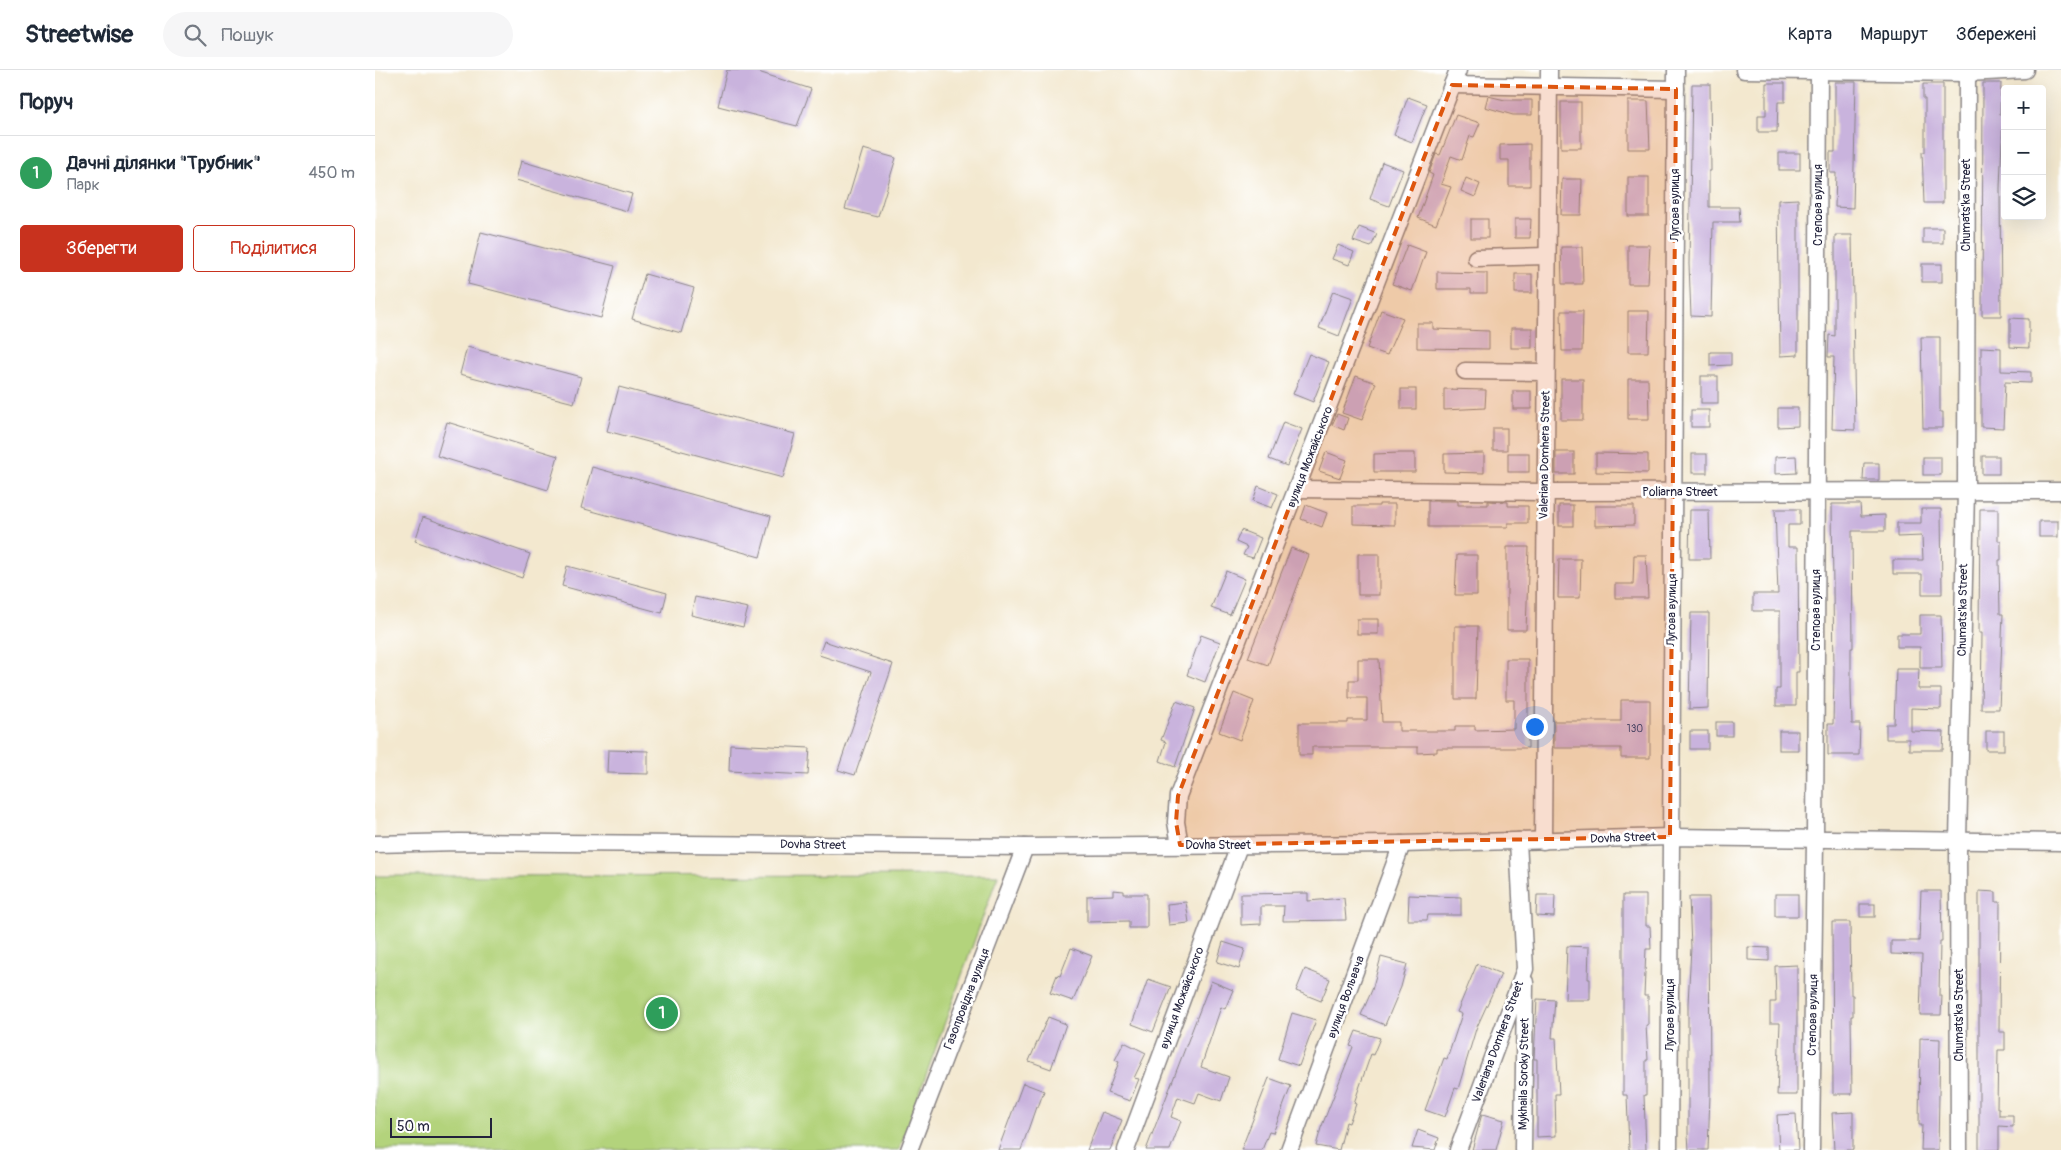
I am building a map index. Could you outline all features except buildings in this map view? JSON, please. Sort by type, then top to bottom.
[{"type":"street","name":"Лугова вулиця","points":[[1669,1150],[1676,70]]},
{"type":"street","points":[[1743,70],[1967,72],[2025,70]]},
{"type":"street","name":"Степова вулиця","points":[[1811,1150],[1815,840],[1819,71]]},
{"type":"street","name":"Chumats'ka Street","points":[[1959,1150],[1958,840],[1966,491],[1967,72]]},
{"type":"street","points":[[1455,77],[1549,78],[1676,89]]},
{"type":"street","name":"вулиця Можайського","points":[[1180,845],[1176,822],[1178,796],[1298,489],[1455,77]]},
{"type":"street","name":"Valeriana Domhera Street","points":[[1543,841],[1544,492],[1549,78]]},
{"type":"street","points":[[1476,258],[1547,256]]},
{"type":"street","points":[[1465,371],[1546,372]]},
{"type":"street","name":"Poliarna Street","points":[[1298,489],[1544,492],[2061,491]]},
{"type":"street","name":"Dovha Street","points":[[375,844],[1239,846],[1670,837],[2061,842]]},
{"type":"street","name":"Valeriana Domhera Street","points":[[1458,1150],[1525,969],[1518,841]]},
{"type":"street","name":"вулиця Вольвача","points":[[1289,1150],[1402,844]]},
{"type":"street","name":"вулиця Можайського","points":[[1126,1150],[1239,846]]},
{"type":"street","name":"Газопровідна вулиця","points":[[909,1150],[1025,847]]},
{"type":"street","name":"Mykhaila Soroky Street","points":[[1523,1150],[1525,969]]},
{"type":"highlighted area","points":[[1452,85],[1676,89],[1670,837],[1180,845],[1176,822],[1178,796]]},
{"type":"green space","points":[[998,875],[899,1150],[375,1150],[375,876]]},
{"type":"place","name":"Дачні ділянки \"Трубник\"","points":[[662,1013]]}]
